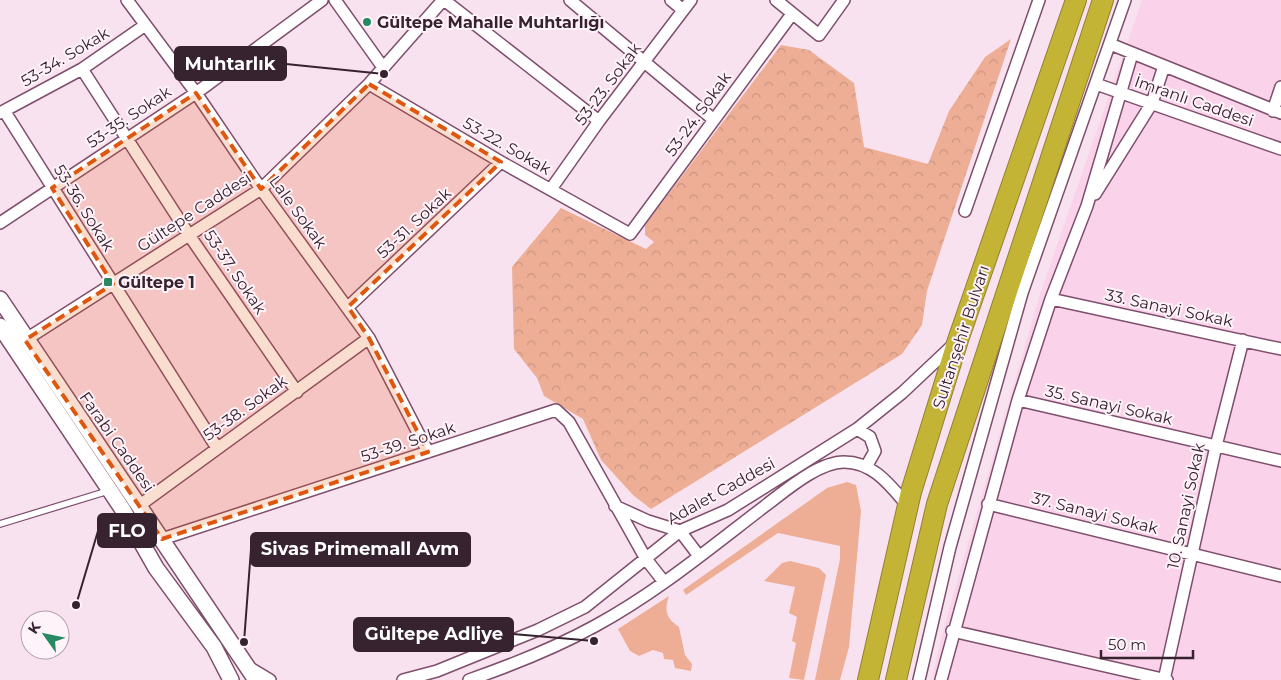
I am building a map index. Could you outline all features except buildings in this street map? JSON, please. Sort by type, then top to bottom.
[{"type":"highway","name":"Sultanşehir Bulvarı","points":[[868,680],[907,505],[958,340],[1076,0]]},
{"type":"highway","name":"Sultanşehir Bulvarı","points":[[896,680],[937,504],[1103,0]]},
{"type":"street","name":"Lale Sokak","points":[[128,0],[144,26],[196,92],[261,189],[369,338],[428,452]]},
{"type":"street","name":"53-35. Sokak","points":[[0,223],[196,92],[322,0]]},
{"type":"street","points":[[335,0],[382,66]]},
{"type":"street","points":[[443,0],[599,121]]},
{"type":"street","name":"Gültepe Caddesi","points":[[25,340],[261,189],[368,84],[382,66],[443,0]]},
{"type":"street","points":[[570,0],[714,120]]},
{"type":"street","points":[[671,0],[683,10]]},
{"type":"street","name":"53-23. Sokak","points":[[551,189],[599,121],[646,62],[691,0]]},
{"type":"street","points":[[776,0],[819,35],[844,0]]},
{"type":"street","points":[[965,211],[1039,0]]},
{"type":"street","points":[[919,680],[950,547],[1022,293],[1125,0]]},
{"type":"street","name":"53-24. Sokak","points":[[630,234],[792,14]]},
{"type":"street","name":"53-34. Sokak","points":[[2,112],[82,69],[144,26]]},
{"type":"street","name":"İmranlı Caddesi","points":[[1110,44],[1277,112]]},
{"type":"street","points":[[940,680],[952,631],[1018,400],[1051,299],[1087,206],[1132,54]]},
{"type":"street","points":[[1087,206],[1152,103],[1164,66]]},
{"type":"street","name":"53-37. Sokak","points":[[82,69],[189,235],[297,392]]},
{"type":"street","name":"53-22. Sokak","points":[[368,84],[501,162],[630,234]]},
{"type":"street","name":"İmranlı Caddesi","points":[[1096,84],[1281,149]]},
{"type":"street","points":[[1277,112],[1281,87]]},
{"type":"street","name":"53-36. Sokak","points":[[2,112],[217,448]]},
{"type":"street","name":"53-31. Sokak","points":[[348,307],[501,162]]},
{"type":"street","name":"Farabi Caddesi","points":[[0,299],[25,340],[140,505],[256,680]]},
{"type":"street","name":"33. Sanayi Sokak","points":[[1051,299],[1281,349]]},
{"type":"street","name":"Farabi Caddesi","points":[[0,326],[110,491],[156,568],[214,647],[231,680]]},
{"type":"street","name":"53-38. Sokak","points":[[140,505],[369,338]]},
{"type":"street","name":"Adalet Caddesi","points":[[403,680],[437,671],[538,630],[585,607],[680,530],[728,510],[857,429],[902,393],[958,340]]},
{"type":"street","name":"10. Sanayi Sokak","points":[[1165,680],[1216,446],[1242,340]]},
{"type":"street","name":"35. Sanayi Sokak","points":[[1018,400],[1281,461]]},
{"type":"street","name":"53-39. Sokak","points":[[162,539],[556,410],[569,422],[646,559],[664,582]]},
{"type":"street","points":[[857,429],[870,437],[874,451],[866,467]]},
{"type":"street","name":"Adalet Caddesi","points":[[469,680],[519,662],[595,626],[664,582],[810,473],[843,462],[866,467],[886,480],[907,505]]},
{"type":"street","name":"37. Sanayi Sokak","points":[[988,504],[1281,576]]},
{"type":"street","points":[[615,506],[648,521],[680,530],[699,556]]},
{"type":"street","points":[[952,631],[1165,680]]},
{"type":"street","points":[[247,667],[270,680]]},
{"type":"lane","points":[[0,524],[110,491]]},
{"type":"highlighted area","points":[[369,84],[501,162],[348,307],[369,338],[428,452],[162,539],[25,340],[113,284],[52,188],[196,93],[261,189]]},
{"type":"shaded area","points":[[1142,0],[1281,0],[1281,680],[932,680],[942,634],[1039,297]]},
{"type":"green space","points":[[1011,39],[927,291],[922,325],[902,354],[651,509],[633,495],[601,460],[583,419],[544,396],[537,378],[514,349],[512,267],[561,208],[646,249],[654,242],[645,235],[645,225],[781,45],[809,50],[854,83],[864,147],[928,164],[949,111],[985,57]]},
{"type":"green space","points":[[847,482],[856,485],[861,511],[849,647],[840,680],[815,680],[840,559],[840,546],[778,533],[686,595],[683,590],[827,488]]},
{"type":"green space","points":[[790,561],[819,568],[826,575],[804,680],[789,678],[796,643],[792,641],[797,617],[789,613],[795,587],[764,581],[782,563]]},
{"type":"green space","points":[[669,596],[667,614],[679,627],[685,655],[692,664],[691,671],[675,668],[673,660],[664,659],[663,653],[653,650],[639,656],[630,651],[618,629]]},
{"type":"place","name":"Gültepe Mahalle Muhtarlığı","points":[[367,22]]},
{"type":"place","name":"Muhtarlık","points":[[384,74]]},
{"type":"place","name":"Gültepe 1","points":[[108,282]]},
{"type":"place","name":"FLO","points":[[76,605]]},
{"type":"place","name":"Gültepe Adliye","points":[[594,641]]},
{"type":"place","name":"Sivas Primemall Avm","points":[[244,642]]}]
